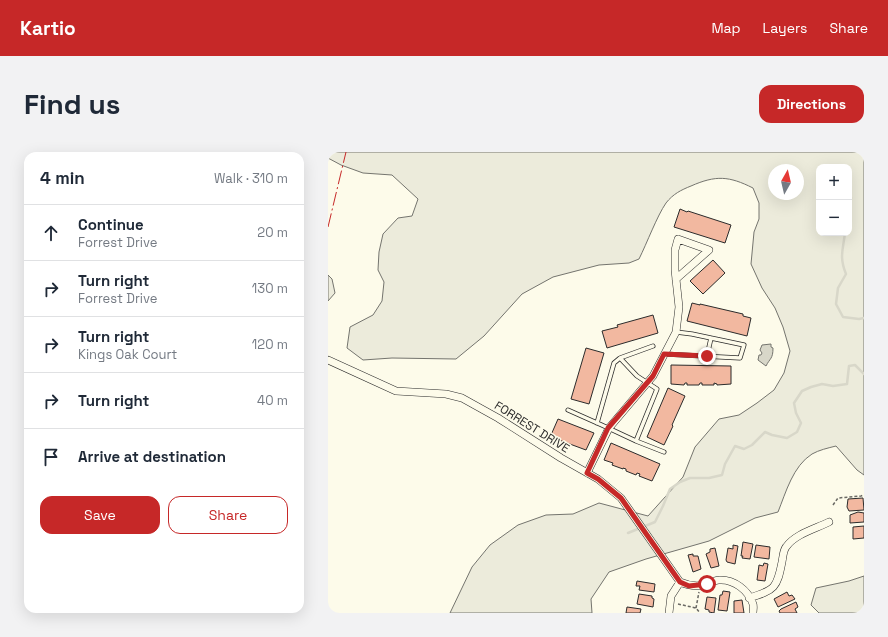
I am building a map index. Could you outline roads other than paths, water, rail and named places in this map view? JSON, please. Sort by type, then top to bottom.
[{"type":"street","points":[[587,473],[608,428],[653,376],[676,332],[679,307],[676,279],[675,250],[678,239],[709,250],[676,279]]},
{"type":"street","name":"FORREST DRIVE","points":[[328,360],[396,392],[446,394],[462,398],[498,418],[561,458],[598,479],[621,498],[680,582]]},
{"type":"street","points":[[750,598],[763,594],[773,588],[778,579],[784,549],[790,542],[801,535],[829,522]]},
{"type":"street","points":[[669,613],[671,596],[680,582],[689,586],[697,586],[719,579],[742,586],[753,604],[754,613]]},
{"type":"lane","points":[[664,354],[740,358],[744,345],[676,332]]},
{"type":"lane","points":[[707,356],[711,338]]},
{"type":"lane","points":[[597,423],[614,364],[620,358],[654,346]]},
{"type":"lane","points":[[620,358],[637,376],[657,389],[636,441]]},
{"type":"lane","points":[[568,410],[664,452]]},
{"type":"waterway","points":[[845,236],[842,258],[846,274],[838,288],[836,304],[843,317],[859,319],[864,318]]},
{"type":"waterway","points":[[628,533],[655,522],[670,489],[680,482],[690,478],[709,478],[722,475],[725,464],[735,446],[744,449],[752,445],[765,432],[787,438],[797,432],[801,423],[796,413],[794,403],[802,391],[822,384],[833,386],[847,384],[849,366],[855,365],[864,374]]}]
